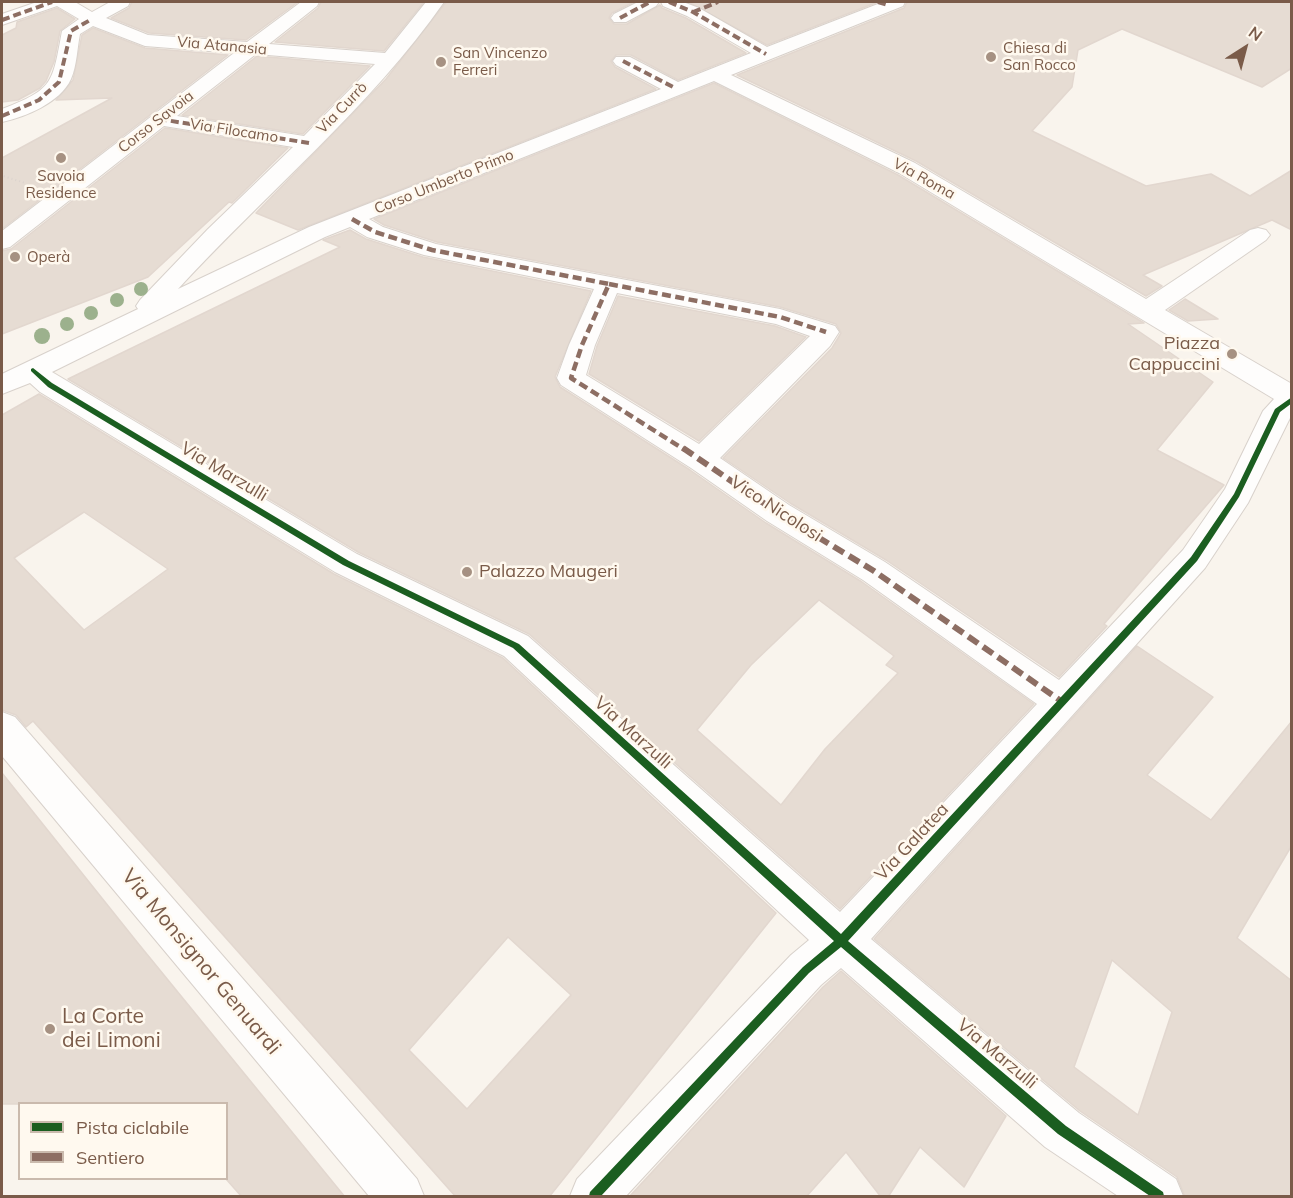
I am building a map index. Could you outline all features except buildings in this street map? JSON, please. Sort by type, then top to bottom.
[{"type":"street","points":[[2,21],[52,2]]},
{"type":"street","name":"Via Atanasia","points":[[63,2],[92,19],[145,40],[390,59]]},
{"type":"street","points":[[2,116],[39,100],[52,90],[62,74],[71,31],[122,2]]},
{"type":"street","name":"Corso Savoia","points":[[2,242],[311,2]]},
{"type":"street","name":"Via Currò","points":[[136,320],[390,59],[435,2]]},
{"type":"street","points":[[620,18],[650,2]]},
{"type":"street","points":[[669,2],[693,12],[766,54]]},
{"type":"street","points":[[693,12],[718,2]]},
{"type":"street","name":"Corso Umberto Primo","points":[[2,385],[317,232],[675,88],[766,54],[888,3]]},
{"type":"street","points":[[623,61],[675,88]]},
{"type":"street","name":"Via Roma","points":[[715,74],[907,168],[1292,398]]},
{"type":"street","name":"Via Filocamo","points":[[159,119],[309,143]]},
{"type":"street","points":[[352,219],[375,232],[432,250],[780,317],[826,332],[821,340],[701,460]]},
{"type":"street","points":[[1136,304],[1258,235]]},
{"type":"street","name":"Vico Nicolosi","points":[[609,284],[582,345],[571,378],[701,460],[778,513],[874,572],[1061,701]]},
{"type":"street","name":"Via Marzulli","points":[[33,370],[50,385],[346,563],[516,646],[841,941],[1062,1130],[1159,1197]]},
{"type":"street","name":"Via Galatea","points":[[594,1197],[806,970],[841,941],[1194,559],[1237,495],[1277,411],[1292,398]]},
{"type":"street","name":"Via Monsignor Genuardi","points":[[2,729],[400,1197]]},
{"type":"marked path","points":[[2,20],[52,2]]},
{"type":"marked path","points":[[620,18],[650,2]]},
{"type":"marked path","points":[[669,2],[693,12],[766,54]]},
{"type":"marked path","points":[[693,12],[718,2]]},
{"type":"marked path","points":[[878,2],[888,5]]},
{"type":"marked path","points":[[2,116],[39,100],[59,82],[71,31],[92,19]]},
{"type":"marked path","points":[[623,61],[675,88]]},
{"type":"marked path","points":[[159,119],[309,143]]},
{"type":"marked path","points":[[352,219],[375,232],[432,250],[609,284],[582,345],[571,378],[701,460],[778,513],[874,571],[1061,701]]},
{"type":"marked path","points":[[609,284],[780,317],[826,332]]},
{"type":"cycle path","points":[[33,370],[50,385],[346,563],[516,646],[841,941],[1062,1130],[1159,1196]]},
{"type":"cycle path","points":[[594,1196],[806,970],[841,941],[1194,559],[1237,495],[1277,411],[1292,399]]},
{"type":"place","name":"Chiesa di San Rocco","points":[[991,57]]},
{"type":"place","name":"San Vincenzo Ferreri","points":[[441,62]]},
{"type":"place","name":"Savoia Residence","points":[[61,158]]},
{"type":"place","name":"Operà","points":[[15,257]]},
{"type":"place","name":"Piazza Cappuccini","points":[[1232,354]]},
{"type":"place","name":"Palazzo Maugeri","points":[[467,572]]},
{"type":"place","name":"La Corte dei Limoni","points":[[50,1029]]}]
